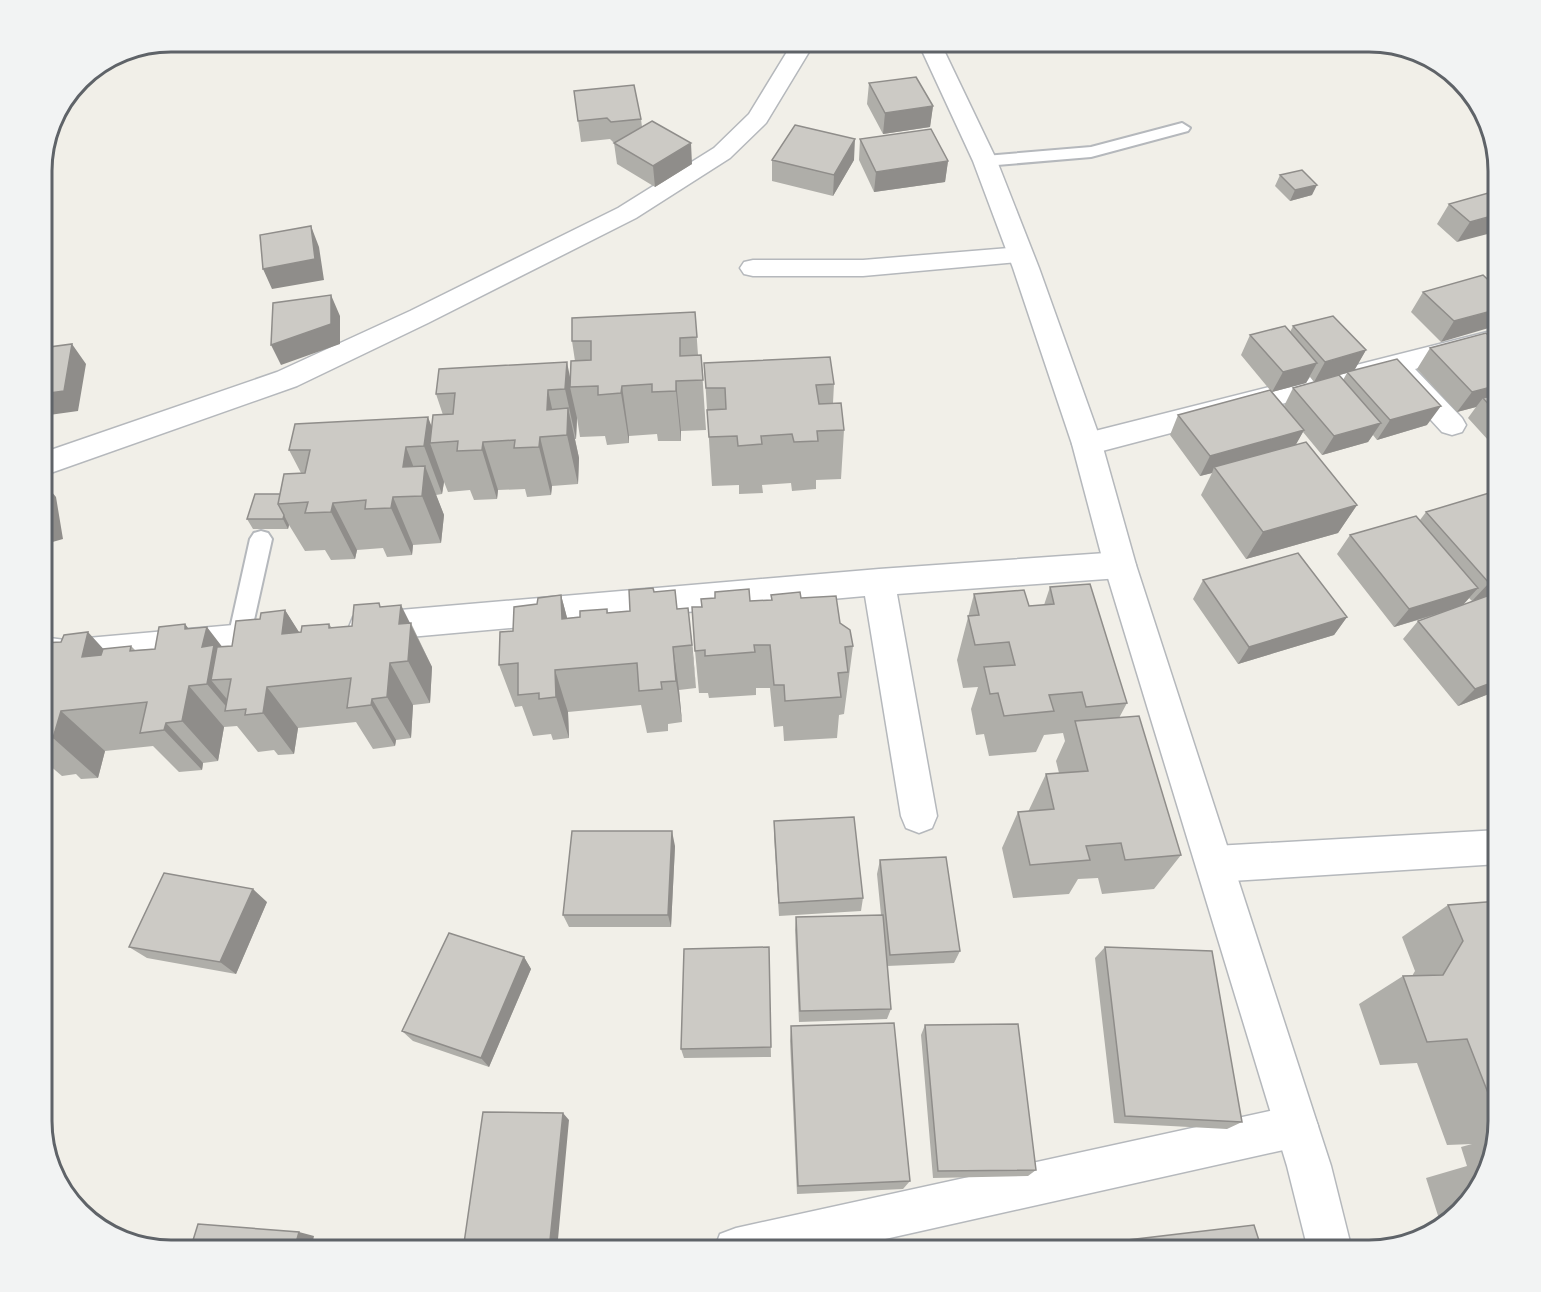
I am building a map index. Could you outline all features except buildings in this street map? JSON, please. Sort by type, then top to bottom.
[{"type":"street","points":[[53,461],[287,379],[419,317],[627,213],[722,153],[758,118],[798,52]]},
{"type":"street","points":[[934,52],[985,161],[1087,444],[1120,565],[1297,1126],[1327,1240]]},
{"type":"street","points":[[753,268],[863,268],[1020,255]]},
{"type":"street","points":[[1087,444],[1488,341]]},
{"type":"street","points":[[1397,365],[1452,426]]},
{"type":"street","points":[[53,652],[64,654],[879,582],[1120,565]]},
{"type":"street","points":[[879,582],[919,816]]},
{"type":"street","points":[[1215,864],[1488,849]]},
{"type":"street","points":[[781,1240],[1297,1126]]},
{"type":"lane","points":[[985,161],[1091,152],[1182,128]]},
{"type":"lane","points":[[238,638],[261,539]]}]
